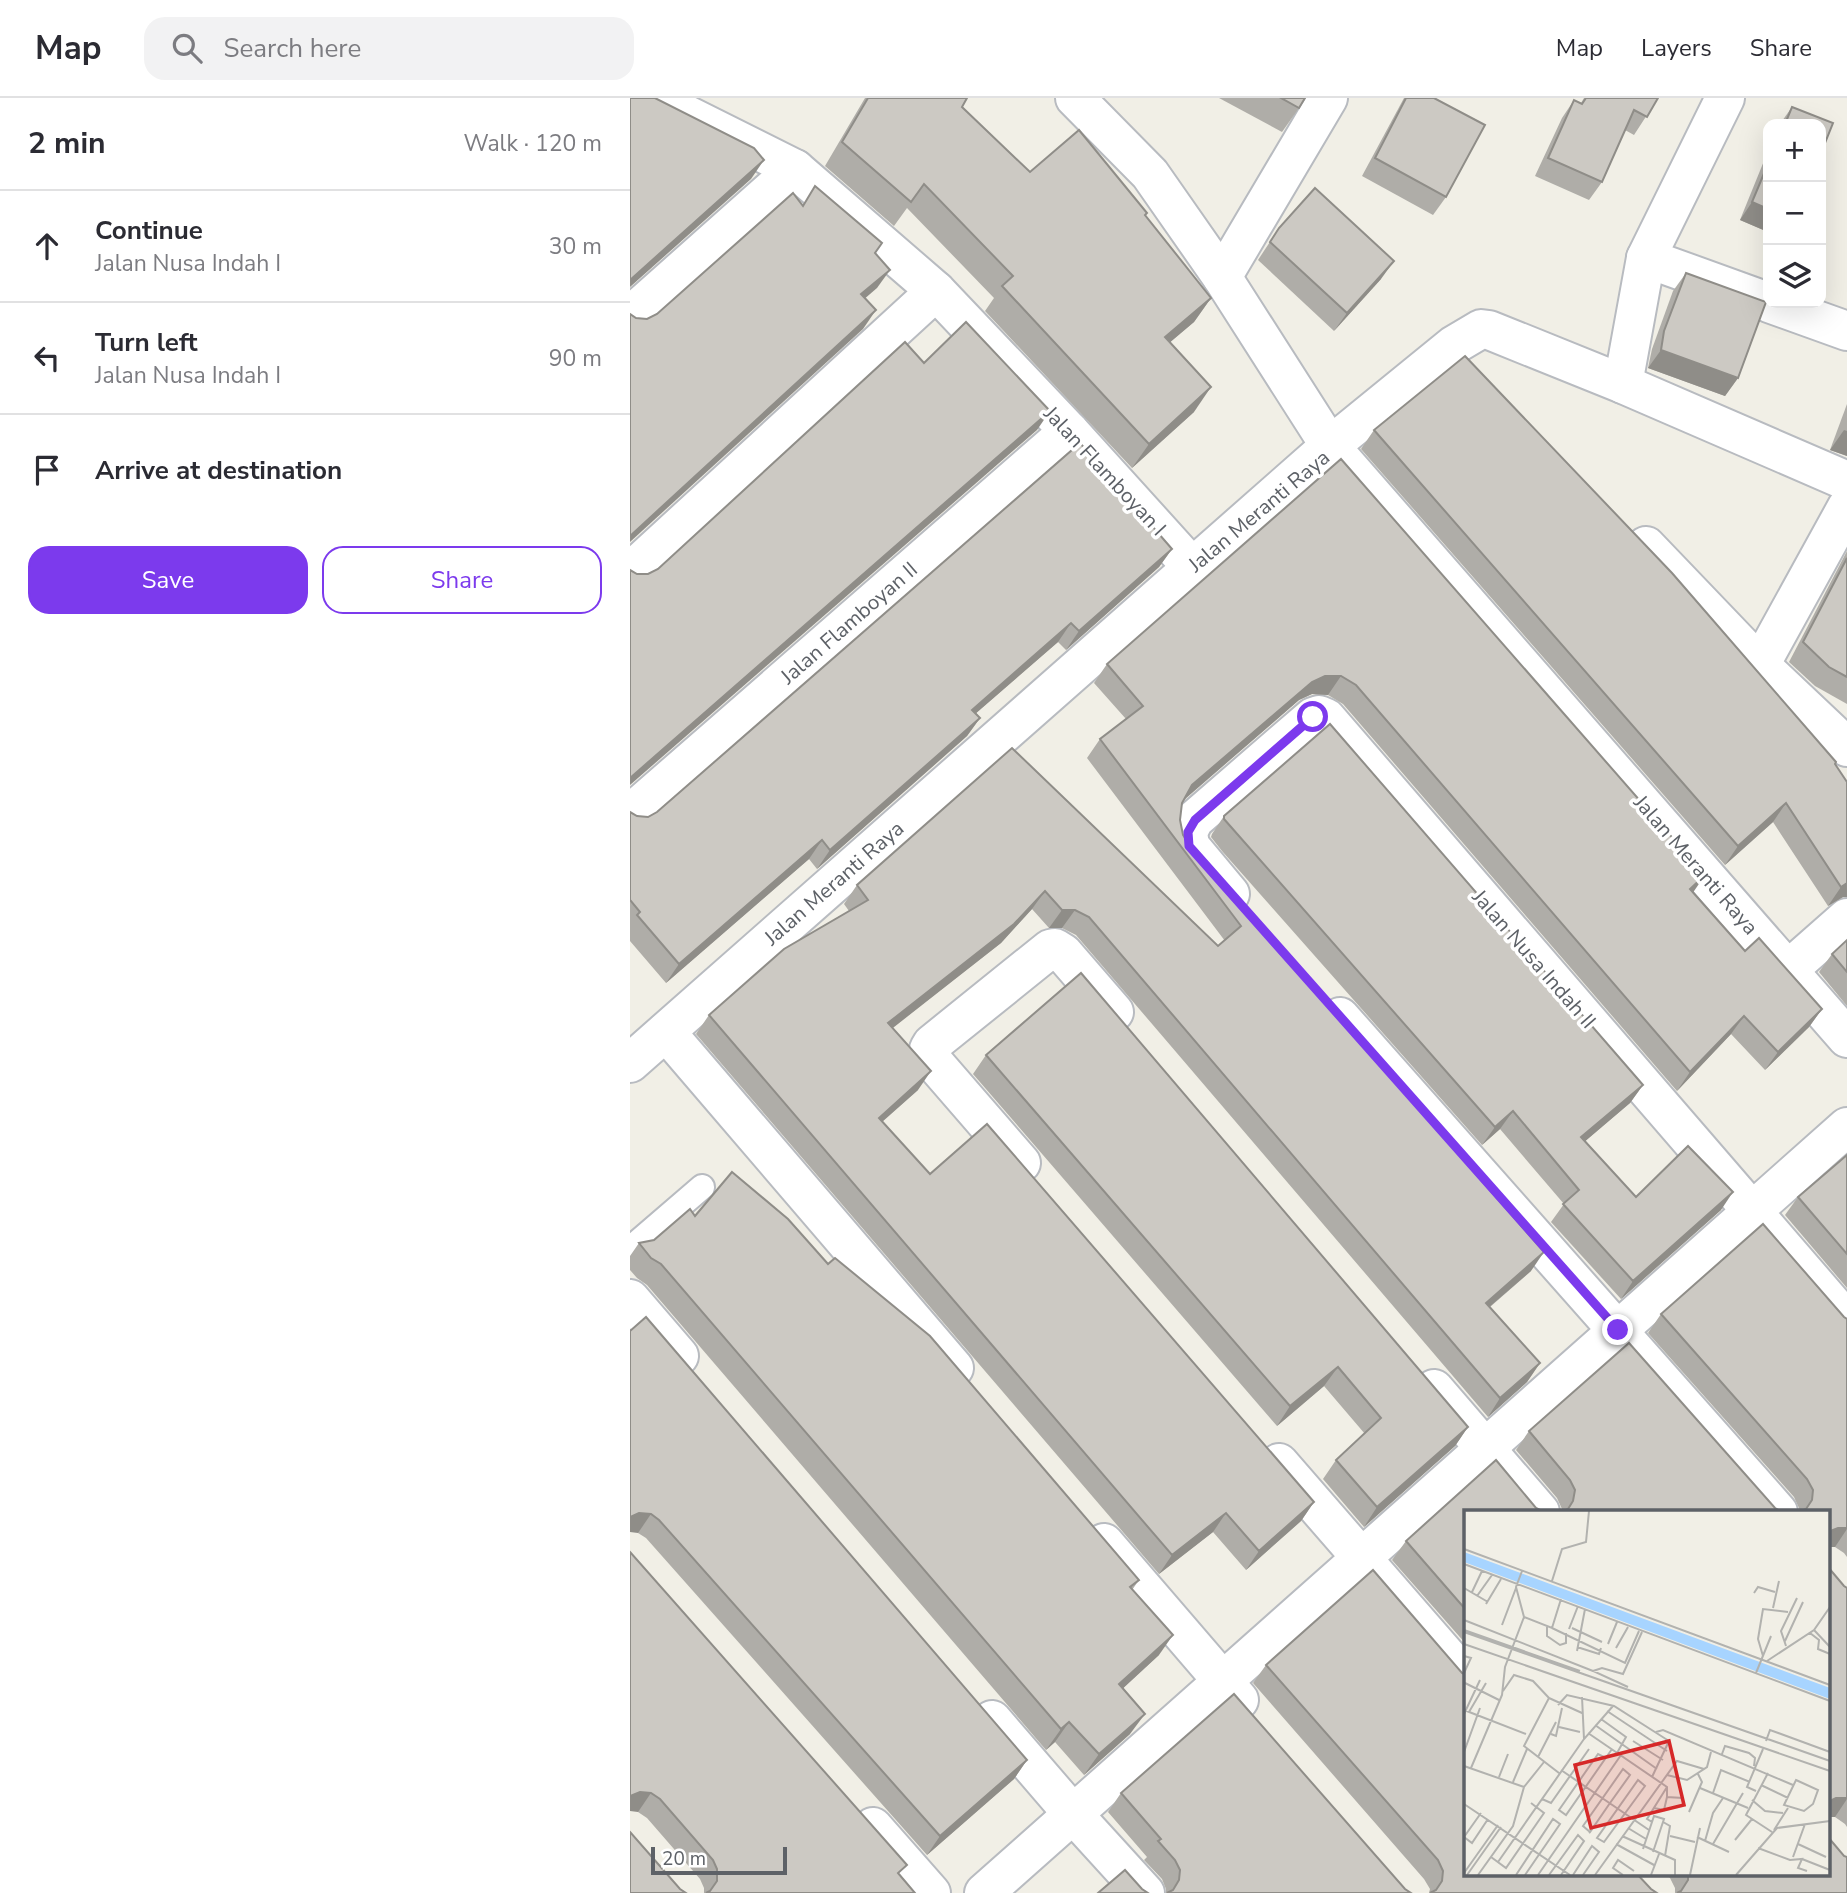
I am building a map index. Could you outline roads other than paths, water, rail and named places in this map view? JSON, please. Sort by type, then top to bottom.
[{"type":"street","name":"Jalan Flamboyan I","points":[[653,98],[795,169],[936,291],[1069,431],[1192,567]]},
{"type":"street","points":[[1075,98],[1150,174],[1222,277],[1330,446],[1454,345],[1481,329],[1623,384],[1847,481]]},
{"type":"street","points":[[1222,277],[1328,98]]},
{"type":"street","points":[[1623,384],[1646,258],[1725,98]]},
{"type":"street","points":[[630,316],[795,169]]},
{"type":"street","points":[[1646,258],[1763,301]]},
{"type":"street","points":[[630,572],[936,291]]},
{"type":"street","points":[[1783,308],[1847,331]]},
{"type":"street","points":[[1454,345],[1482,375]]},
{"type":"street","name":"Jalan Flamboyan II","points":[[630,814],[1069,431]]},
{"type":"street","name":"Jalan Meranti Raya","points":[[630,1063],[1330,446],[1847,1038]]},
{"type":"street","points":[[1760,665],[1847,507]]},
{"type":"street","points":[[1626,525],[1760,665],[1847,747]]},
{"type":"street","name":"Jalan Nusa Indah II","points":[[1251,917],[1189,846],[1188,832],[1195,820],[1313,717],[1319,715],[1326,718],[1847,1321]]},
{"type":"street","points":[[1788,970],[1847,918]]},
{"type":"street","points":[[1047,1193],[928,1055],[932,1044],[1050,949],[1060,950],[1135,1037]]},
{"type":"street","points":[[1315,989],[1777,1510]]},
{"type":"street","points":[[666,1032],[980,1398]]},
{"type":"street","points":[[984,1893],[1847,1127]]},
{"type":"street","points":[[633,1310],[703,1384]]},
{"type":"street","points":[[1413,1364],[1539,1510]]},
{"type":"street","points":[[1253,1433],[1464,1676]]},
{"type":"street","points":[[1079,1514],[1258,1721]]},
{"type":"street","points":[[974,1699],[1145,1893]]},
{"type":"street","points":[[849,1800],[931,1893]]},
{"type":"lane","points":[[630,1249],[702,1187]]}]
